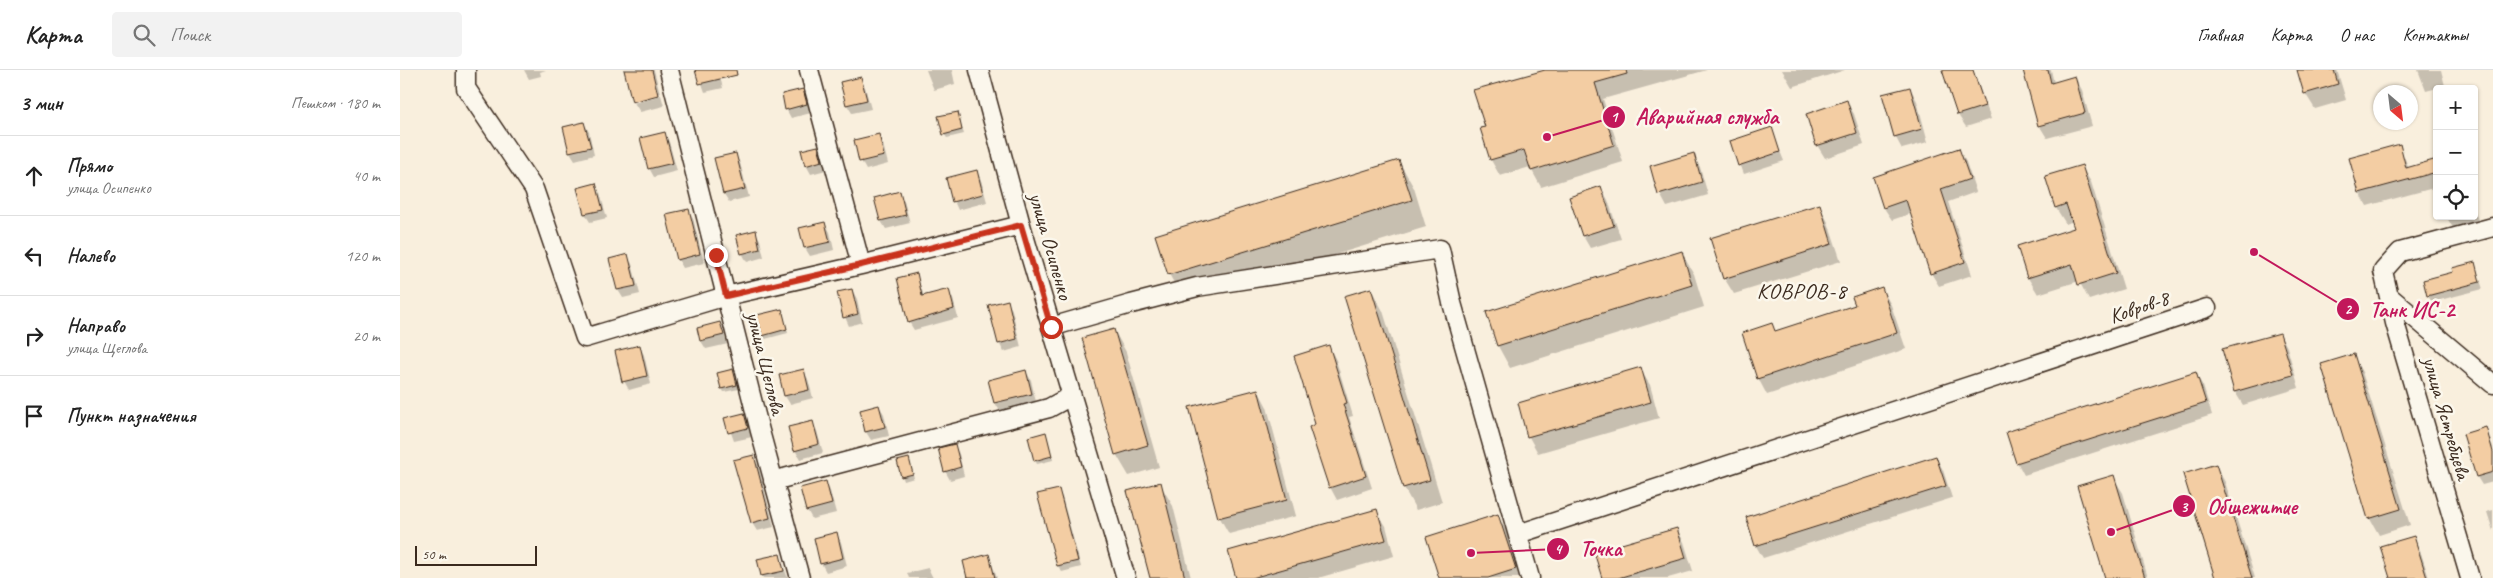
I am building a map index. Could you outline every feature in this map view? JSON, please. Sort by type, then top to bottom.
[{"type":"street","points":[[466,70],[466,88],[534,189],[585,338],[726,296],[1021,225]]},
{"type":"street","name":"улица Щеглова","points":[[669,70],[773,481],[800,578]]},
{"type":"street","points":[[809,70],[861,265]]},
{"type":"street","name":"улица Осипенко","points":[[979,70],[1021,225],[1126,578]]},
{"type":"street","name":"улица Ястребцева","points":[[2470,578],[2395,323],[2383,271],[2400,252],[2493,228]]},
{"type":"street","points":[[1051,327],[1197,287],[1440,249],[1452,303],[1530,578]]},
{"type":"street","points":[[2390,297],[2493,384]]},
{"type":"street","name":"Ковров-8","points":[[1518,534],[2208,308]]},
{"type":"street","points":[[773,481],[1049,408],[1071,396]]},
{"type":"building","points":[[624,70],[652,70],[658,95],[632,102]]},
{"type":"building","points":[[695,70],[736,70],[737,75],[699,84]]},
{"type":"building","points":[[1545,70],[1626,70],[1627,74],[1595,83],[1614,145],[1531,171],[1524,150],[1490,160],[1480,128],[1485,127],[1473,90]]},
{"type":"building","points":[[1942,70],[1973,70],[1985,106],[1957,115]]},
{"type":"building","points":[[2023,70],[2048,70],[2051,83],[2075,76],[2085,113],[2038,126]]},
{"type":"building","points":[[2297,70],[2334,70],[2338,84],[2304,94]]},
{"type":"building","points":[[861,77],[867,100],[846,105],[840,82]]},
{"type":"building","points":[[1910,87],[1922,129],[1894,137],[1882,94]]},
{"type":"building","points":[[803,89],[807,104],[785,110],[782,94]]},
{"type":"building","points":[[1847,100],[1857,133],[1816,146],[1806,114]]},
{"type":"building","points":[[958,112],[962,130],[943,135],[938,116]]},
{"type":"building","points":[[584,122],[591,147],[569,152],[563,127]]},
{"type":"building","points":[[1772,127],[1780,152],[1738,166],[1730,141]]},
{"type":"building","points":[[665,132],[673,163],[648,169],[640,138]]},
{"type":"building","points":[[879,134],[884,156],[859,162],[854,140]]},
{"type":"building","points":[[2400,144],[2406,168],[2433,160],[2433,173],[2359,193],[2349,158]]},
{"type":"building","points":[[818,146],[822,161],[805,166],[801,150]]},
{"type":"building","points":[[1959,148],[1970,179],[1941,189],[1965,262],[1930,274],[1906,200],[1883,208],[1873,177]]},
{"type":"building","points":[[736,153],[745,189],[723,194],[714,158]]},
{"type":"building","points":[[1694,153],[1702,182],[1658,195],[1650,166]]},
{"type":"building","points":[[1399,160],[1412,200],[1168,275],[1155,235]]},
{"type":"building","points":[[2082,165],[2116,273],[2078,285],[2072,264],[2027,278],[2017,246],[2074,228],[2066,204],[2055,208],[2045,176]]},
{"type":"building","points":[[977,170],[983,194],[952,202],[946,178]]},
{"type":"building","points":[[596,183],[603,210],[584,214],[577,188]]},
{"type":"building","points":[[1601,186],[1614,226],[1582,236],[1569,197]]},
{"type":"building","points":[[900,191],[906,215],[880,221],[874,198]]},
{"type":"building","points":[[1820,204],[1832,244],[1723,279],[1710,238]]},
{"type":"building","points":[[689,209],[700,254],[677,260],[666,214]]},
{"type":"building","points":[[825,222],[830,242],[804,248],[799,228]]},
{"type":"building","points":[[756,230],[760,249],[741,254],[736,235]]},
{"type":"building","points":[[1682,251],[1692,285],[1497,346],[1486,312]]},
{"type":"building","points":[[628,254],[636,286],[617,290],[609,259]]},
{"type":"building","points":[[2475,262],[2480,282],[2427,296],[2423,280],[2453,272],[2452,268]]},
{"type":"building","points":[[917,273],[922,296],[949,289],[954,309],[908,323],[897,278]]},
{"type":"building","points":[[1882,287],[1897,333],[1757,379],[1742,333],[1772,323],[1775,331],[1855,305],[1852,297]]},
{"type":"building","points":[[1371,288],[1430,480],[1403,488],[1344,296]]},
{"type":"building","points":[[852,289],[858,314],[843,318],[837,292]]},
{"type":"building","points":[[1008,300],[1017,339],[998,344],[988,305]]},
{"type":"building","points":[[782,309],[787,329],[762,336],[757,315]]},
{"type":"building","points":[[720,322],[724,335],[700,341],[697,328]]},
{"type":"building","points":[[1114,329],[1148,445],[1115,455],[1082,338]]},
{"type":"building","points":[[2280,333],[2293,375],[2234,392],[2222,349]]},
{"type":"building","points":[[640,345],[647,376],[622,382],[615,351]]},
{"type":"building","points":[[1329,345],[1347,403],[1343,404],[1366,476],[1329,488],[1309,427],[1315,424],[1294,356]]},
{"type":"building","points":[[2354,354],[2401,509],[2368,519],[2321,364]]},
{"type":"building","points":[[1641,367],[1651,402],[1527,437],[1518,403]]},
{"type":"building","points":[[733,369],[737,385],[721,389],[717,373]]},
{"type":"building","points":[[804,369],[809,390],[784,396],[779,375]]},
{"type":"building","points":[[1026,370],[1032,394],[994,403],[988,380]]},
{"type":"building","points":[[2196,372],[2206,403],[2016,463],[2006,432]]},
{"type":"building","points":[[1258,389],[1287,500],[1218,518],[1189,407]]},
{"type":"building","points":[[879,405],[885,427],[865,432],[860,410]]},
{"type":"building","points":[[744,413],[748,428],[728,433],[724,418]]},
{"type":"building","points":[[813,421],[819,444],[794,451],[788,427]]},
{"type":"building","points":[[2486,427],[2493,452],[2493,472],[2476,477],[2463,434]]},
{"type":"building","points":[[1046,432],[1052,456],[1034,461],[1028,437]]},
{"type":"building","points":[[955,444],[961,467],[944,472],[938,448]]},
{"type":"building","points":[[754,455],[770,518],[751,523],[733,460]]},
{"type":"building","points":[[1936,456],[1946,486],[1755,546],[1746,517]]},
{"type":"building","points":[[909,458],[913,474],[901,477],[897,461]]},
{"type":"building","points":[[2216,464],[2252,578],[2215,578],[2183,474]]},
{"type":"building","points":[[2114,475],[2145,578],[2105,578],[2077,486]]},
{"type":"building","points":[[826,481],[832,504],[806,511],[800,488]]},
{"type":"building","points":[[1161,482],[1185,578],[1150,578],[1127,491]]},
{"type":"building","points":[[1059,489],[1078,561],[1057,566],[1037,494]]},
{"type":"building","points":[[1377,509],[1386,540],[1252,578],[1236,578],[1228,551]]},
{"type":"building","points":[[1498,514],[1516,569],[1488,578],[1439,578],[1426,537]]},
{"type":"building","points":[[1677,528],[1686,558],[1618,578],[1602,578],[1594,552]]},
{"type":"building","points":[[837,532],[843,558],[820,564],[814,538]]},
{"type":"building","points":[[2414,536],[2427,578],[2390,578],[2380,546]]},
{"type":"building","points":[[780,554],[784,571],[761,576],[757,559]]},
{"type":"building","points":[[989,554],[995,578],[967,578],[963,561]]},
{"type":"place","name":"Аварийная служба","points":[[1547,137]]},
{"type":"place","name":"Танк ИС-2","points":[[2254,252]]},
{"type":"place","name":"Общежитие","points":[[2111,532]]},
{"type":"place","name":"Точка","points":[[1471,553]]},
{"type":"district","name":"КОВРОВ-8","points":[[1802,291]]},
{"type":"route","points":[[716,255],[726,296],[1021,225],[1051,327]]}]
